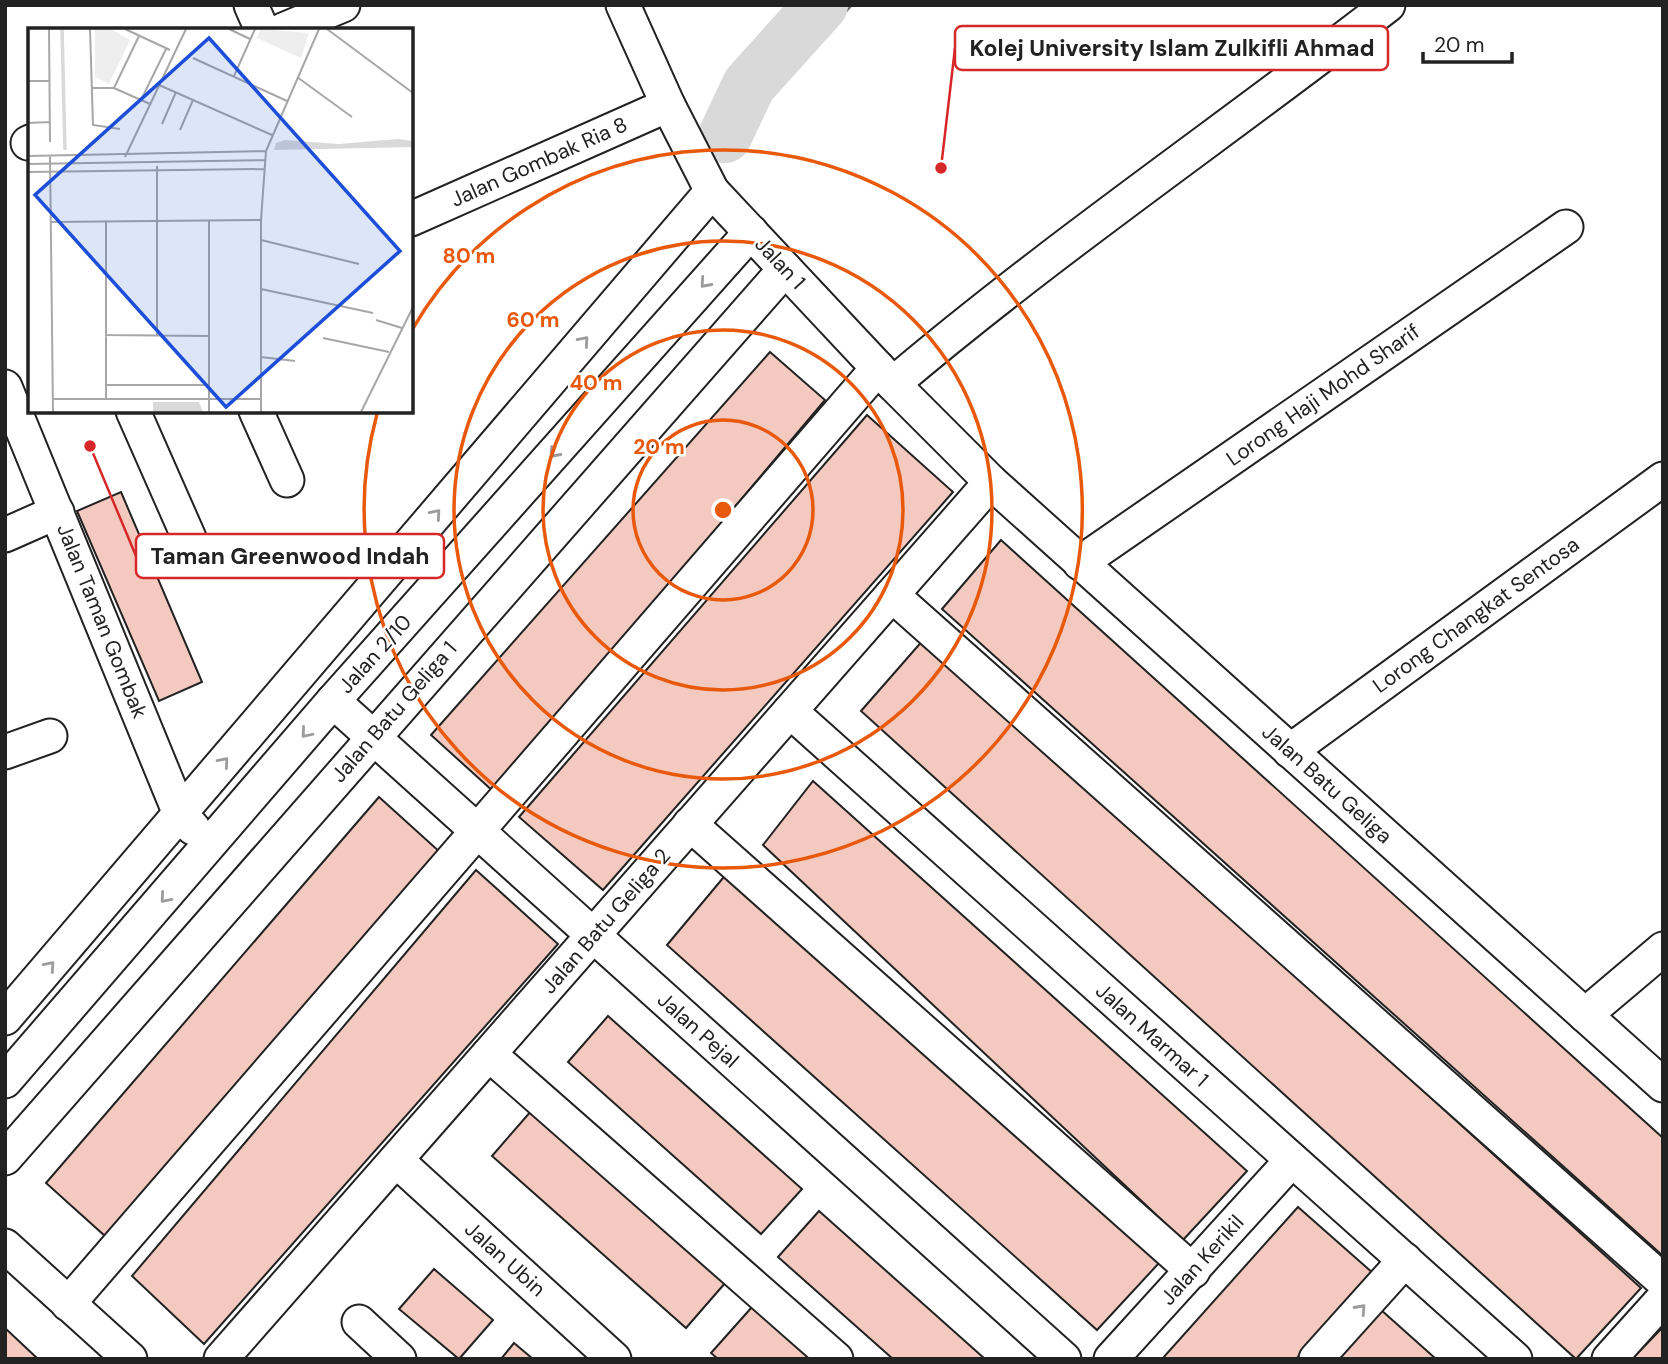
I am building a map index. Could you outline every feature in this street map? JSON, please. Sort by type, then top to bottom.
[{"type":"street","points":[[251,5],[261,28]]},
{"type":"street","points":[[288,28],[343,5]]},
{"type":"street","name":"Jalan 1","points":[[623,5],[668,105],[712,191],[885,376],[991,482]]},
{"type":"street","points":[[68,1304],[478,832],[885,376],[974,315],[1249,113],[1388,5]]},
{"type":"street","name":"Jalan Gombak Ria 8","points":[[413,218],[668,105]]},
{"type":"street","name":"Jalan 2/10","points":[[5,1018],[712,191]]},
{"type":"street","name":"Lorong Haji Mohd Sharif","points":[[1080,563],[1566,228]]},
{"type":"street","name":"Jalan 2/10","points":[[5,1080],[333,701],[751,232]]},
{"type":"street","name":"Jalan Batu Geliga 1","points":[[5,1158],[785,269]]},
{"type":"street","name":"Jalan Taman Gombak","points":[[15,391],[57,512],[180,814],[210,846]]},
{"type":"street","points":[[134,413],[189,538]]},
{"type":"street","points":[[257,413],[287,480]]},
{"type":"street","name":"Lorong Changkat Sentosa","points":[[1290,751],[1663,479]]},
{"type":"street","name":"Jalan Batu Geliga","points":[[991,482],[1663,1085]]},
{"type":"street","name":"Jalan Batu Geliga 2","points":[[221,1359],[991,482]]},
{"type":"street","points":[[6,534],[57,512]]},
{"type":"street","points":[[892,595],[1663,1281]]},
{"type":"street","name":"Jalan Pejal","points":[[333,701],[1064,1359]]},
{"type":"street","name":"Jalan Marmar 1","points":[[790,711],[1405,1259],[1507,1356]]},
{"type":"street","points":[[5,752],[50,736]]},
{"type":"street","points":[[690,824],[1193,1270]]},
{"type":"street","points":[[1584,1015],[1663,949]]},
{"type":"street","points":[[489,1054],[836,1359]]},
{"type":"street","name":"Jalan Ubin","points":[[396,1160],[614,1359]]},
{"type":"street","name":"Jalan Kerikil","points":[[1111,1359],[1292,1160]]},
{"type":"street","points":[[5,1246],[130,1359]]},
{"type":"street","points":[[1316,1359],[1405,1259]]},
{"type":"street","points":[[1609,1359],[1663,1299]]},
{"type":"street","points":[[359,1322],[399,1359]]},
{"type":"shaded area","points":[[794,5],[852,5],[770,98],[742,153],[715,117],[739,64]]},
{"type":"building","points":[[770,352],[825,400],[494,792],[431,735]]},
{"type":"building","points":[[867,415],[953,492],[603,890],[519,817]]},
{"type":"building","points":[[121,492],[202,682],[159,701],[77,511]]},
{"type":"building","points":[[1001,540],[1663,1138],[1662,1255],[942,609]]},
{"type":"building","points":[[924,639],[1641,1288],[1576,1359],[861,711]]},
{"type":"building","points":[[813,781],[1247,1171],[1183,1240],[763,845]]},
{"type":"building","points":[[379,797],[441,853],[105,1236],[46,1183]]},
{"type":"building","points":[[476,870],[558,944],[204,1344],[132,1276]]},
{"type":"building","points":[[728,872],[1159,1263],[1097,1330],[667,945]]},
{"type":"building","points":[[608,1016],[802,1189],[761,1234],[568,1062]]},
{"type":"building","points":[[532,1110],[726,1282],[686,1328],[492,1156]]},
{"type":"building","points":[[1298,1207],[1374,1274],[1296,1359],[1162,1359]]},
{"type":"building","points":[[819,1211],[985,1359],[893,1359],[778,1257]]},
{"type":"building","points":[[434,1269],[493,1320],[459,1359],[399,1309]]},
{"type":"building","points":[[752,1307],[810,1359],[718,1359],[711,1353]]},
{"type":"building","points":[[1380,1309],[1436,1359],[1335,1359]]},
{"type":"building","points":[[1663,1327],[1663,1359],[1632,1359]]},
{"type":"building","points":[[5,1328],[38,1359],[5,1359]]},
{"type":"building","points":[[514,1343],[533,1359],[501,1359]]},
{"type":"waterway","points":[[725,136],[749,85],[821,5]]},
{"type":"place","name":"Kolej University Islam Zulkifli Ahmad","points":[[941,168]]},
{"type":"place","name":"Taman Greenwood Indah","points":[[90,446]]}]
